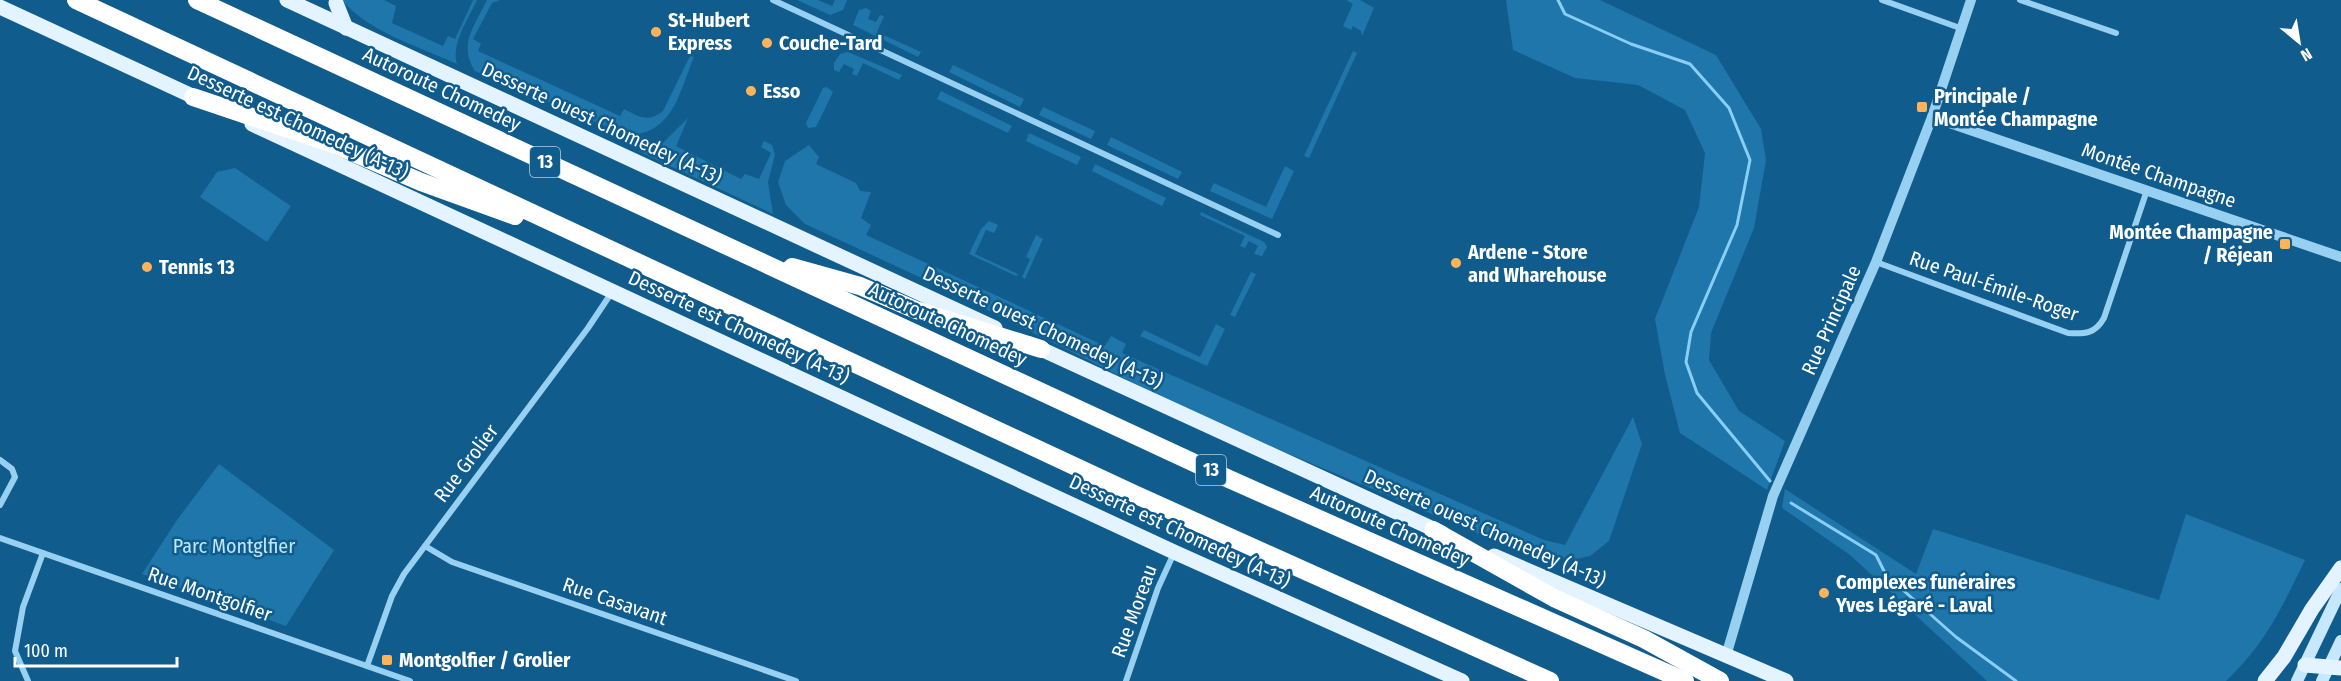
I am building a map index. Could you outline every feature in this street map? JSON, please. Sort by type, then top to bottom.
[{"type":"highway","points":[[76,0],[1248,547],[1550,681]]},
{"type":"highway","name":"Autoroute Chomedey","points":[[197,0],[1304,513],[1685,681]]},
{"type":"highway","points":[[193,97],[333,144],[421,182],[614,253]]},
{"type":"highway","points":[[740,252],[860,286],[916,310],[1041,349]]},
{"type":"highway","points":[[1433,530],[1554,598],[1644,639],[1720,681]]},
{"type":"main road","name":"Desserte ouest Chomedey (A-13)","points":[[287,0],[1433,530],[1786,681]]},
{"type":"main road","points":[[336,1],[346,28]]},
{"type":"main road","name":"Desserte est Chomedey (A-13)","points":[[0,7],[1174,552],[1462,681]]},
{"type":"main road","points":[[2265,681],[2284,657],[2312,609],[2341,568]]},
{"type":"main road","points":[[2297,681],[2341,589]]},
{"type":"main road","points":[[2305,665],[2330,672],[2341,641]]},
{"type":"street","points":[[773,0],[1278,235]]},
{"type":"street","points":[[1882,0],[1960,28]]},
{"type":"street","name":"Rue Principale","points":[[1726,656],[1773,496],[1876,262],[1932,117],[1971,0]]},
{"type":"street","points":[[2020,0],[2116,33]]},
{"type":"street","name":"Montée Champagne","points":[[1932,117],[2341,257]]},
{"type":"street","name":"Rue Paul-Émile-Roger","points":[[1876,262],[2068,333],[2085,334],[2098,328],[2104,318],[2147,190]]},
{"type":"street","name":"Rue Grolier","points":[[367,666],[398,585],[588,328],[612,291]]},
{"type":"street","points":[[0,460],[10,467],[15,477],[0,505]]},
{"type":"street","name":"Rue Montgolfier","points":[[0,538],[410,681]]},
{"type":"street","name":"Rue Casavant","points":[[426,546],[452,562],[796,681]]},
{"type":"street","name":"Rue Moreau","points":[[1126,681],[1161,580],[1174,552]]},
{"type":"street","points":[[27,681],[15,651],[23,607],[43,553]]},
{"type":"green space","points":[[342,0],[384,0],[396,6],[392,23],[443,46],[448,36],[455,39],[473,0],[477,0],[458,40],[457,64],[380,30],[353,11]]},
{"type":"green space","points":[[487,0],[500,0],[492,3],[473,39],[481,44],[478,51],[620,116],[624,109],[644,118],[658,115],[663,111],[690,56],[694,57],[672,110],[654,128],[642,133],[626,135],[475,71],[470,61],[468,44],[473,27]]},
{"type":"green space","points":[[797,0],[818,0],[832,6],[835,0],[847,0],[843,10],[830,15]]},
{"type":"green space","points":[[1346,0],[1360,0],[1374,8],[1362,36],[1361,31],[1353,26],[1351,30],[1343,26],[1353,4]]},
{"type":"green space","points":[[1506,0],[1600,0],[1716,55],[1761,129],[1766,160],[1754,228],[1711,333],[1709,360],[1739,411],[1785,441],[1767,490],[1680,433],[1665,375],[1655,319],[1699,207],[1705,153],[1685,110],[1638,85],[1575,78],[1513,50]]},
{"type":"green space","points":[[866,8],[871,11],[868,19],[876,22],[880,15],[884,16],[877,32],[921,52],[918,57],[853,25],[859,10]]},
{"type":"green space","points":[[1353,51],[1357,53],[1309,158],[1304,156]]},
{"type":"green space","points":[[848,52],[902,75],[899,80],[863,63],[857,76],[852,74],[854,69],[844,64],[839,72],[834,70],[834,63],[840,54]]},
{"type":"green space","points":[[953,65],[1024,99],[1020,107],[949,72]]},
{"type":"green space","points":[[827,87],[833,92],[816,127],[808,128],[806,123],[823,88]]},
{"type":"green space","points":[[941,91],[1012,126],[1008,133],[937,99]]},
{"type":"green space","points":[[1043,107],[1095,131],[1091,139],[1039,115]]},
{"type":"green space","points":[[688,118],[676,146],[741,179],[745,174],[759,179],[771,153],[761,147],[764,141],[772,145],[775,155],[768,182],[773,214],[638,151],[662,144]]},
{"type":"green space","points":[[1029,133],[1081,157],[1077,165],[1026,141]]},
{"type":"green space","points":[[1111,137],[1182,172],[1178,179],[1107,145]]},
{"type":"green space","points":[[809,145],[819,157],[816,164],[856,183],[860,191],[871,192],[861,218],[871,225],[866,235],[1105,346],[1111,336],[1126,344],[1122,353],[1544,540],[1565,545],[1633,417],[1642,444],[1609,541],[1590,556],[1572,560],[1477,533],[1206,419],[943,288],[805,224],[786,205],[778,182],[785,161]]},
{"type":"green space","points":[[1095,164],[1166,198],[1162,206],[1092,171]]},
{"type":"green space","points":[[1285,166],[1294,171],[1272,219],[1210,191],[1214,183],[1266,207]]},
{"type":"green space","points":[[235,168],[291,206],[267,242],[200,197],[217,172]]},
{"type":"green space","points":[[1201,212],[1264,242],[1267,247],[1262,256],[1254,254],[1258,246],[1249,241],[1245,248],[1240,246],[1245,236],[1200,215]]},
{"type":"green space","points":[[989,221],[998,225],[994,233],[986,230],[975,254],[1018,274],[1016,276],[969,254],[981,229]]},
{"type":"green space","points":[[1036,235],[1043,239],[1025,279],[1022,277],[1030,259],[1026,257]]},
{"type":"green space","points":[[1251,272],[1256,274],[1235,317],[1230,315]]},
{"type":"green space","points":[[1216,324],[1225,329],[1207,366],[1140,336],[1144,330],[1200,357]]},
{"type":"green space","name":"Parc Montglfier","points":[[219,464],[334,550],[286,626],[142,574],[177,520]]},
{"type":"green space","points":[[1785,489],[1916,574],[1933,529],[2159,600],[2186,514],[2305,560],[2272,625],[2252,653],[2226,681],[1987,681],[1850,555],[1782,508]]},
{"type":"waterway","points":[[1558,0],[1565,14],[1631,44],[1690,64],[1729,108],[1750,160],[1737,225],[1691,332],[1686,362],[1697,393],[1770,481]]},
{"type":"waterway","points":[[1791,503],[1876,555],[1886,575],[1956,637],[2016,681]]},
{"type":"place","name":"St-Hubert Express","points":[[656,32]]},
{"type":"place","name":"Couche-Tard","points":[[767,43]]},
{"type":"place","name":"Esso","points":[[751,91]]},
{"type":"place","name":"Principale / Montée Champagne","points":[[1922,107]]},
{"type":"place","name":"Montée Champagne / Réjean","points":[[2285,244]]},
{"type":"place","name":"Ardene - Store and Wharehouse","points":[[1456,263]]},
{"type":"place","name":"Tennis 13","points":[[147,267]]},
{"type":"place","name":"Complexes funéraires Yves Légaré - Laval","points":[[1824,593]]},
{"type":"place","name":"Montgolfier / Grolier","points":[[387,660]]}]
